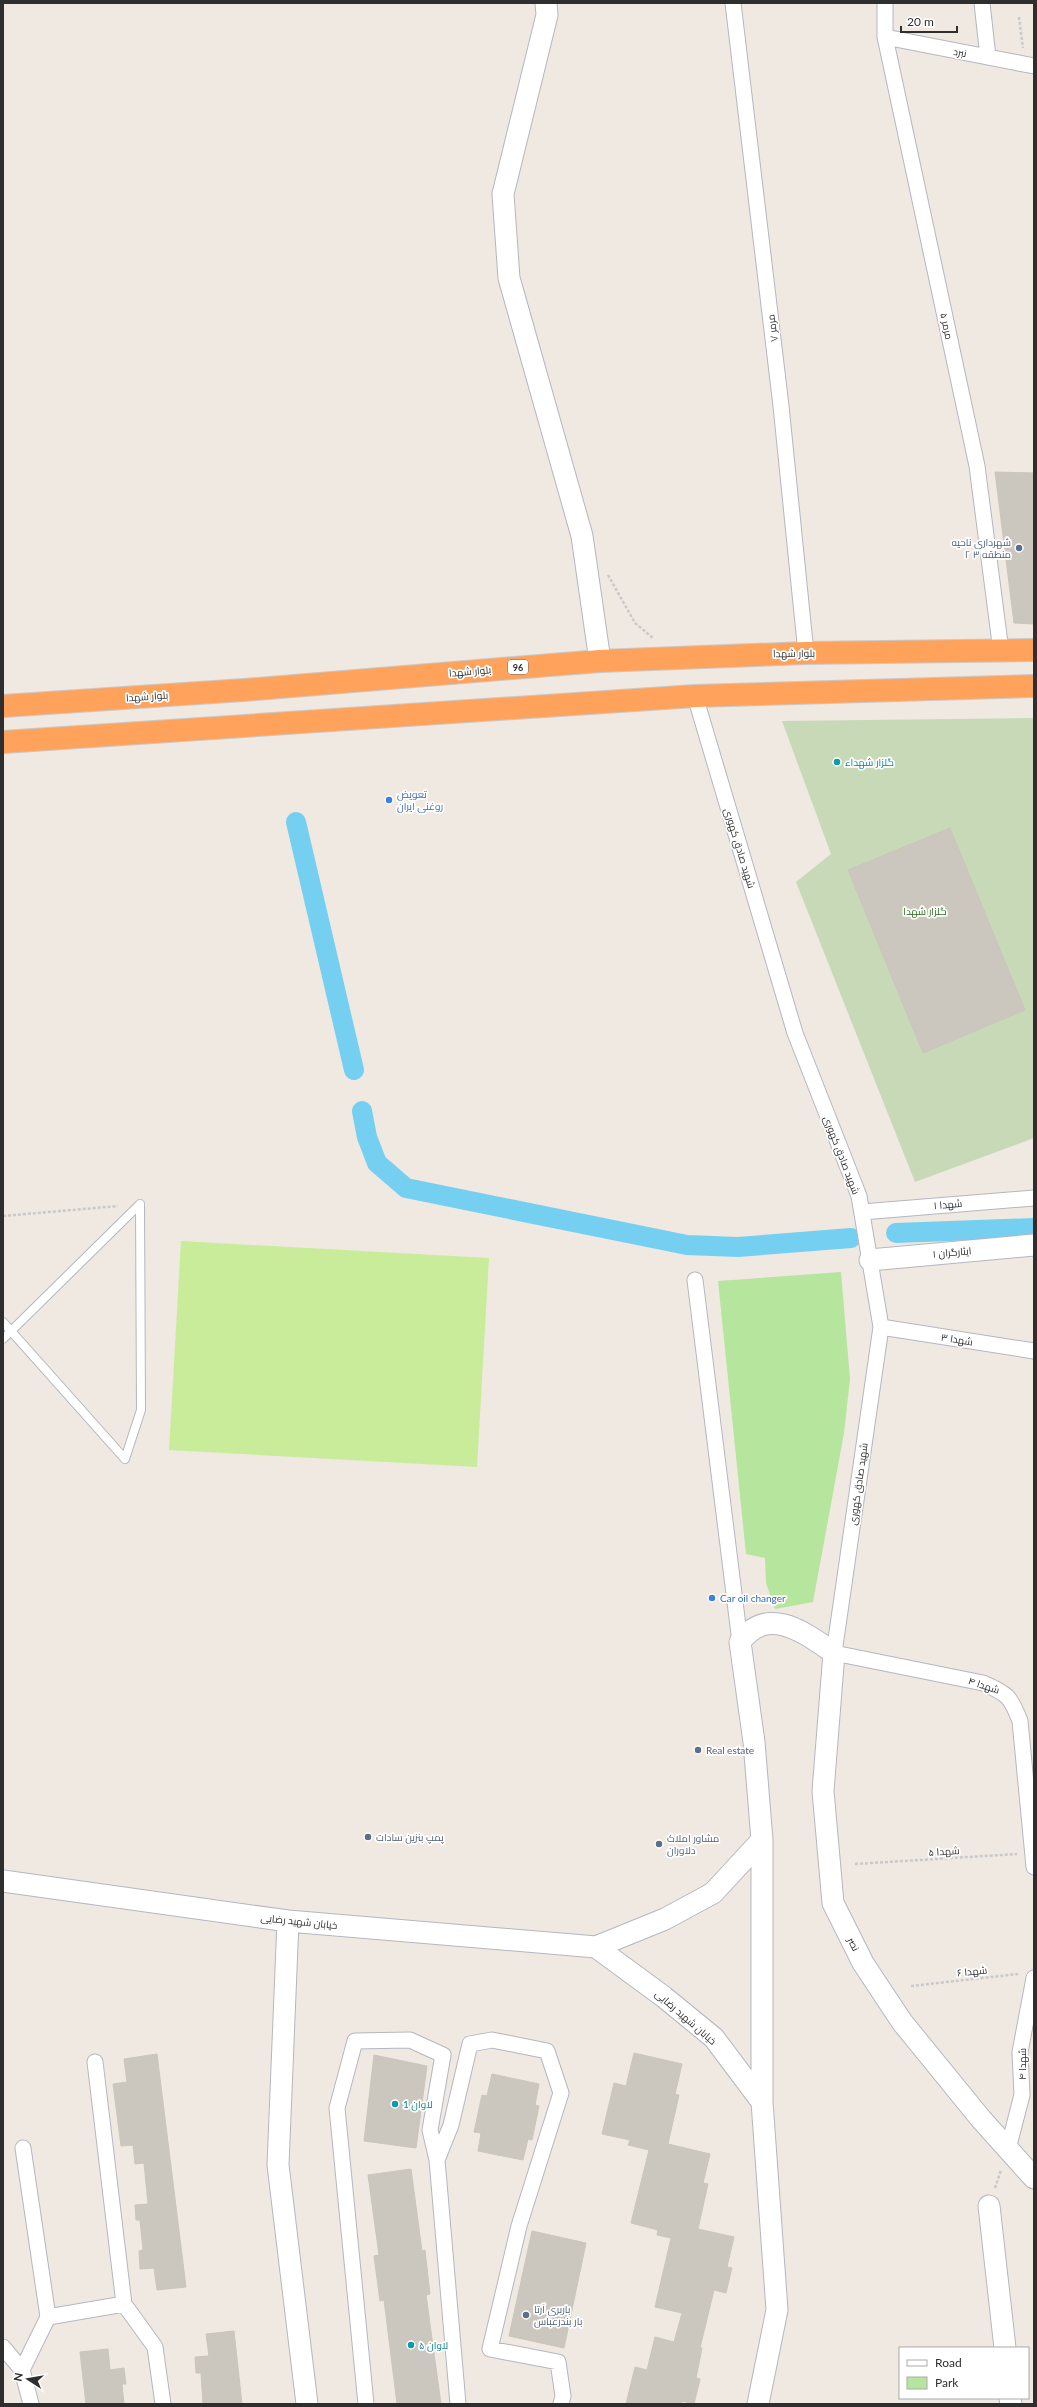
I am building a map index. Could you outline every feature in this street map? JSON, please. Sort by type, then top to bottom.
[{"type":"highway","name":"بلوار شهدا","points":[[3,706],[244,690],[600,661],[806,653],[1034,650]]},
{"type":"highway","points":[[3,742],[695,696],[1034,686]]},
{"type":"street","name":"مرمر ۷","points":[[733,3],[781,406],[806,653]]},
{"type":"street","name":"مرمر ۵","points":[[885,3],[885,37],[976,466],[1001,651]]},
{"type":"street","points":[[982,3],[988,57]]},
{"type":"street","points":[[550,7],[503,194],[509,278],[582,536],[600,661]]},
{"type":"street","name":"نبرد","points":[[885,37],[1030,65]]},
{"type":"street","name":"شهید صادق کهوری","points":[[695,696],[795,1033],[859,1196],[881,1327],[834,1653]]},
{"type":"street","name":"شهدا ۱","points":[[862,1212],[1034,1198]]},
{"type":"street","name":"ایثارگران ۱","points":[[870,1260],[1034,1245]]},
{"type":"street","points":[[695,1280],[740,1642],[754,1742],[762,1840],[762,2102],[777,2310],[758,2404]]},
{"type":"street","name":"شهدا ۳","points":[[881,1327],[1034,1351]]},
{"type":"street","points":[[740,1642],[757,1627],[769,1624],[783,1624],[810,1637],[834,1653]]},
{"type":"street","name":"شهدا ۴","points":[[834,1653],[983,1683],[1005,1692],[1014,1705],[1020,1721],[1034,1860]]},
{"type":"street","name":"نصر","points":[[834,1653],[823,1790],[833,1903],[863,1963],[902,2022],[980,2119],[1032,2172]]},
{"type":"street","name":"خیابان شهید رضایی","points":[[3,1881],[288,1921],[596,1947],[665,1919],[712,1893],[762,1840]]},
{"type":"street","points":[[288,1921],[278,2165],[306,2404]]},
{"type":"street","name":"خیابان شهید رضایی","points":[[596,1947],[664,1997],[714,2038],[762,2102]]},
{"type":"street","name":"شهدا ۴","points":[[1008,2149],[1022,2095],[1020,2052],[1030,1976]]},
{"type":"street","points":[[366,2404],[337,2108],[356,2041],[410,2040],[443,2055],[430,2130],[437,2160],[458,2404]]},
{"type":"street","points":[[437,2160],[451,2125],[470,2044],[492,2040],[547,2052],[561,2093],[518,2226],[490,2349],[558,2362],[563,2396],[561,2404]]},
{"type":"street","points":[[95,2062],[124,2304],[155,2346],[162,2404]]},
{"type":"street","points":[[22,2370],[48,2317],[23,2148]]},
{"type":"street","points":[[989,2206],[1005,2347]]},
{"type":"street","points":[[48,2317],[124,2304]]},
{"type":"street","points":[[3,2346],[22,2370],[31,2404]]},
{"type":"lane","points":[[3,1322],[125,1458],[141,1410],[140,1204]]},
{"type":"lane","points":[[3,1339],[140,1204]]},
{"type":"path","points":[[1019,17],[1030,65]]},
{"type":"path","points":[[604,568],[617,588],[635,623],[657,641]]},
{"type":"path","points":[[3,1216],[140,1204]]},
{"type":"path","name":"شهدا ۵","points":[[855,1864],[1034,1860]]},
{"type":"path","name":"شهدا ۶","points":[[911,1986],[1030,1976]]},
{"type":"path","points":[[989,2206],[1008,2149]]},
{"type":"green space","name":"گلزار شهدا","points":[[1034,718],[1034,1138],[915,1182],[796,882],[831,854],[782,721]]},
{"type":"green space","points":[[181,1241],[489,1258],[477,1467],[169,1450]]},
{"type":"green space","points":[[841,1272],[850,1379],[844,1433],[813,1602],[775,1609],[766,1583],[765,1558],[746,1554],[718,1281]]},
{"type":"building","name":"شهرداری ناحیه ۲ منطقه ۳","points":[[995,472],[1034,473],[1034,624],[1014,623]]},
{"type":"building","points":[[950,828],[1025,1010],[923,1053],[848,870]]},
{"type":"building","points":[[634,2053],[682,2064],[675,2094],[679,2095],[668,2144],[710,2154],[703,2183],[708,2184],[698,2229],[734,2237],[727,2267],[732,2268],[726,2293],[714,2290],[700,2348],[702,2348],[696,2378],[700,2379],[694,2404],[682,2401],[682,2404],[626,2404],[635,2367],[647,2370],[655,2337],[674,2342],[682,2313],[655,2307],[671,2238],[657,2235],[658,2230],[631,2223],[649,2150],[628,2145],[630,2140],[602,2134],[614,2083],[626,2086]]},
{"type":"building","points":[[157,2054],[186,2287],[157,2290],[154,2268],[140,2269],[139,2251],[143,2250],[140,2220],[136,2220],[135,2205],[148,2204],[144,2163],[135,2164],[133,2145],[121,2146],[113,2084],[127,2082],[124,2059]]},
{"type":"building","name":"لاوان 1","points":[[374,2055],[427,2066],[416,2148],[364,2141]]},
{"type":"building","points":[[492,2074],[539,2084],[535,2105],[539,2106],[532,2140],[528,2139],[523,2160],[478,2151],[481,2133],[474,2132],[482,2095],[487,2096]]},
{"type":"building","points":[[411,2169],[422,2251],[425,2250],[430,2294],[426,2295],[441,2404],[397,2404],[384,2300],[380,2301],[374,2256],[379,2255],[368,2175]]},
{"type":"building","points":[[532,2231],[586,2243],[564,2348],[509,2336]]},
{"type":"building","points":[[234,2331],[242,2404],[203,2404],[201,2373],[196,2373],[195,2357],[209,2356],[206,2334]]},
{"type":"building","points":[[108,2349],[110,2370],[124,2368],[126,2384],[122,2384],[124,2404],[86,2404],[80,2352]]},
{"type":"waterway","points":[[296,822],[354,1070]]},
{"type":"waterway","points":[[362,1111],[367,1137],[377,1163],[406,1188],[687,1245],[738,1247],[851,1238]]},
{"type":"waterway","points":[[896,1233],[1034,1228]]},
{"type":"place","name":"شهرداری ناحیه ۲ منطقه ۳","points":[[1019,548]]},
{"type":"place","name":"گلزار شهداء","points":[[837,762]]},
{"type":"place","name":"تعویض روغنی ایران","points":[[389,800]]},
{"type":"place","name":"Car oil changer","points":[[712,1598]]},
{"type":"place","name":"Real estate","points":[[698,1750]]},
{"type":"place","name":"پمپ بنزین سادات","points":[[368,1837]]},
{"type":"place","name":"مشاور املاک دلاوران","points":[[659,1844]]},
{"type":"place","name":"لاوان 1","points":[[395,2104]]},
{"type":"place","name":"باربری آرتا بار بندرعباس","points":[[526,2315]]},
{"type":"place","name":"لاوان ۵","points":[[411,2345]]}]
